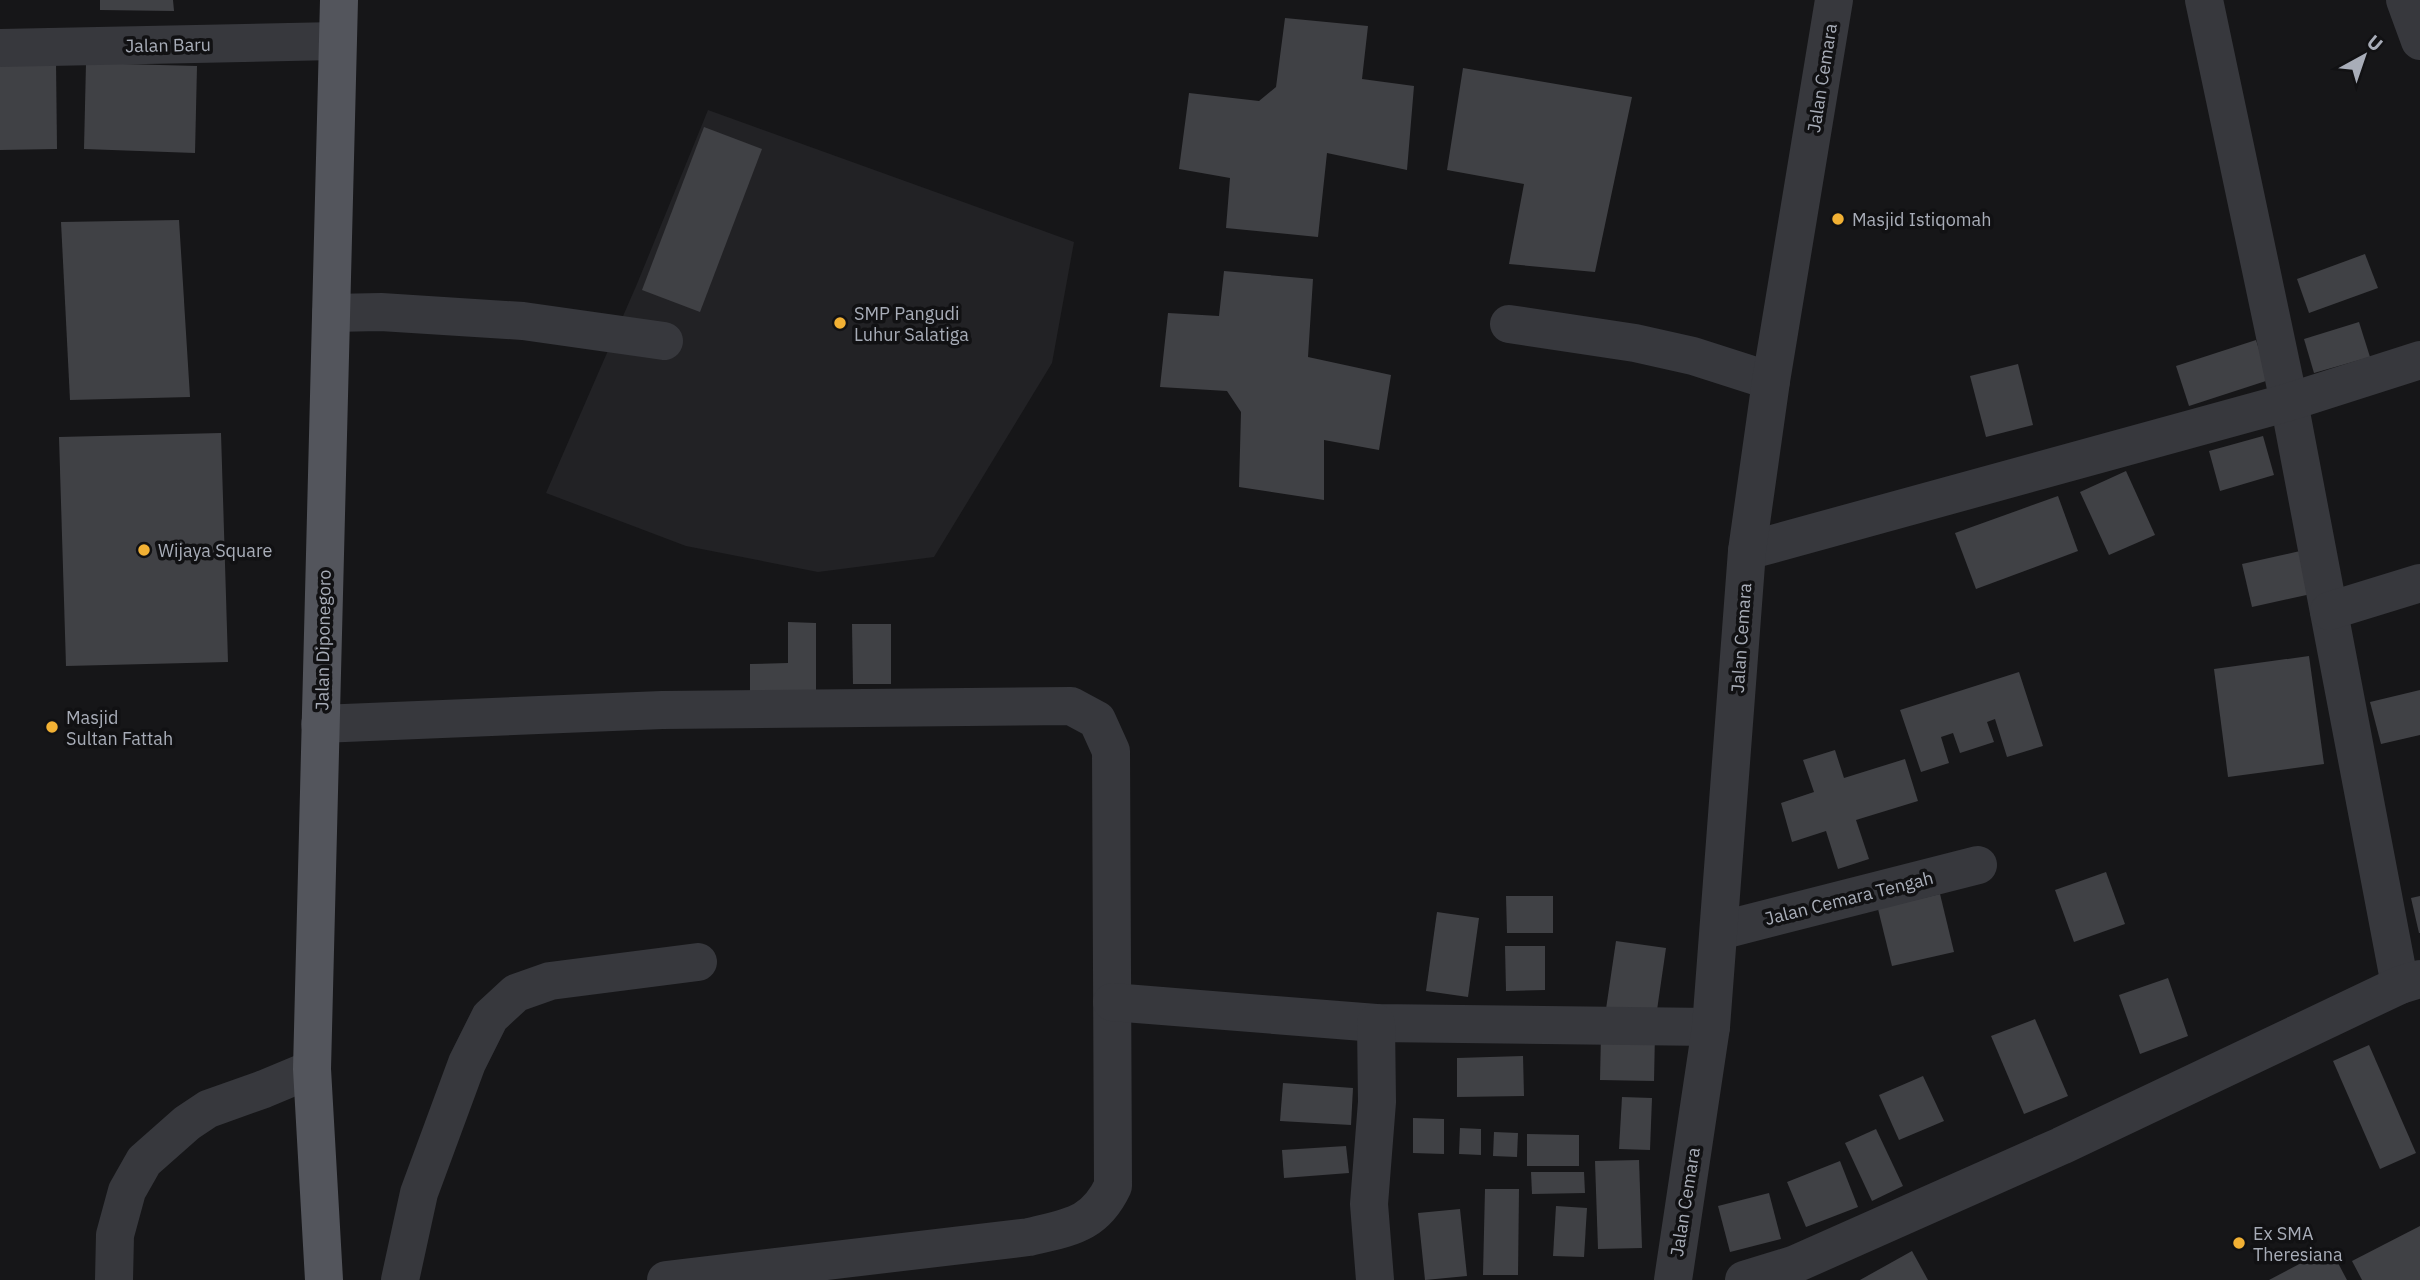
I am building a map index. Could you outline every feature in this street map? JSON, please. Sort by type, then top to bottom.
[{"type":"main road","name":"Jalan Diponegoro","points":[[324,1280],[312,1069],[339,0]]},
{"type":"street","name":"Jalan Cemara","points":[[1673,1280],[1711,1027],[1748,551],[1771,381],[1834,0]]},
{"type":"street","points":[[1744,1280],[1796,1273],[2410,982],[2329,611],[2289,402],[2204,0]]},
{"type":"street","points":[[2405,0],[2420,41]]},
{"type":"street","name":"Jalan Baru","points":[[0,48],[336,41]]},
{"type":"street","points":[[331,313],[381,312],[523,321],[664,341]]},
{"type":"street","points":[[1509,324],[1635,343],[1693,356],[1771,381]]},
{"type":"street","points":[[1748,551],[2289,402],[2420,360]]},
{"type":"street","points":[[2329,611],[2420,583]]},
{"type":"street","points":[[320,724],[662,710],[1070,706],[1097,720],[1111,751],[1113,1186],[1104,1204],[1079,1225],[1029,1237],[666,1280]]},
{"type":"street","name":"Jalan Cemara Tengah","points":[[1719,931],[1978,865]]},
{"type":"street","points":[[400,1280],[419,1193],[467,1063],[490,1017],[516,993],[550,981],[698,962]]},
{"type":"street","points":[[1112,1002],[1376,1023],[1711,1027]]},
{"type":"street","points":[[1376,1023],[1377,1102],[1369,1204],[1376,1280]]},
{"type":"street","points":[[114,1280],[114,1235],[127,1191],[144,1161],[187,1123],[208,1109],[312,1069]]},
{"type":"shaded area","name":"SMP Pangudi Luhur Salatiga","points":[[708,110],[1074,242],[1052,363],[934,557],[818,572],[686,546],[546,493],[637,284]]},
{"type":"building","points":[[100,0],[173,0],[174,11],[100,10]]},
{"type":"building","points":[[1285,18],[1368,26],[1362,79],[1414,86],[1407,170],[1327,153],[1318,237],[1226,228],[1230,178],[1179,169],[1189,93],[1259,101],[1276,87]]},
{"type":"building","points":[[56,62],[57,149],[0,150],[0,63]]},
{"type":"building","points":[[86,63],[197,66],[195,153],[84,149]]},
{"type":"building","points":[[1463,68],[1632,97],[1595,272],[1509,264],[1524,184],[1447,170]]},
{"type":"building","points":[[704,127],[762,149],[700,312],[642,290]]},
{"type":"building","points":[[179,220],[190,397],[70,400],[61,222]]},
{"type":"building","points":[[2365,254],[2378,288],[2309,313],[2297,279]]},
{"type":"building","points":[[1224,271],[1313,279],[1308,357],[1391,375],[1379,450],[1324,440],[1324,500],[1239,487],[1241,412],[1227,391],[1160,387],[1168,313],[1219,316]]},
{"type":"building","points":[[2359,322],[2370,357],[2314,373],[2304,339]]},
{"type":"building","points":[[2256,340],[2269,380],[2189,406],[2176,366]]},
{"type":"building","points":[[2018,364],[2033,425],[1986,437],[1970,376]]},
{"type":"building","name":"Wijaya Square","points":[[221,433],[228,662],[66,666],[59,437]]},
{"type":"building","points":[[2263,436],[2274,475],[2220,491],[2209,451]]},
{"type":"building","points":[[2126,471],[2155,535],[2109,555],[2080,492]]},
{"type":"building","points":[[2058,496],[2078,551],[1976,589],[1955,533]]},
{"type":"building","points":[[2300,551],[2311,594],[2252,607],[2242,564]]},
{"type":"building","points":[[788,622],[816,623],[816,695],[750,695],[750,664],[788,663]]},
{"type":"building","points":[[852,624],[891,624],[891,684],[853,684]]},
{"type":"building","points":[[2309,656],[2324,764],[2228,777],[2214,669]]},
{"type":"building","points":[[2019,672],[2043,746],[2007,757],[1995,719],[1987,722],[1994,742],[1960,753],[1953,733],[1941,737],[1949,763],[1921,772],[1900,710]]},
{"type":"building","points":[[2420,690],[2420,735],[2381,744],[2370,702]]},
{"type":"building","points":[[1835,750],[1844,778],[1905,759],[1918,801],[1856,820],[1869,859],[1838,869],[1826,831],[1792,842],[1781,803],[1814,792],[1803,760]]},
{"type":"building","points":[[2106,872],[2125,924],[2074,942],[2055,890]]},
{"type":"building","points":[[1940,894],[1954,952],[1892,966],[1878,909]]},
{"type":"building","points":[[1506,896],[1553,896],[1553,933],[1507,933]]},
{"type":"building","points":[[2420,896],[2420,933],[2419,933],[2411,898]]},
{"type":"building","points":[[1437,912],[1479,918],[1468,997],[1426,991]]},
{"type":"building","points":[[1616,941],[1666,948],[1656,1017],[1606,1009]]},
{"type":"building","points":[[1505,946],[1545,946],[1545,990],[1506,991]]},
{"type":"building","points":[[2168,978],[2188,1036],[2140,1054],[2119,995]]},
{"type":"building","points":[[2035,1019],[2068,1096],[2024,1114],[1991,1036]]},
{"type":"building","points":[[1601,1033],[1655,1033],[1654,1081],[1600,1080]]},
{"type":"building","points":[[2369,1045],[2416,1153],[2380,1169],[2333,1061]]},
{"type":"building","points":[[1523,1056],[1524,1096],[1457,1097],[1457,1058]]},
{"type":"building","points":[[1923,1076],[1944,1121],[1899,1140],[1879,1095]]},
{"type":"building","points":[[1283,1083],[1353,1088],[1351,1125],[1280,1121]]},
{"type":"building","points":[[1622,1097],[1652,1098],[1650,1150],[1619,1149]]},
{"type":"building","points":[[1413,1118],[1444,1119],[1444,1154],[1413,1153]]},
{"type":"building","points":[[1460,1128],[1481,1129],[1481,1155],[1459,1154]]},
{"type":"building","points":[[1876,1129],[1903,1186],[1872,1201],[1845,1143]]},
{"type":"building","points":[[1494,1132],[1518,1133],[1517,1157],[1493,1156]]},
{"type":"building","points":[[1527,1134],[1579,1135],[1579,1166],[1527,1166]]},
{"type":"building","points":[[1346,1146],[1349,1173],[1284,1178],[1282,1150]]},
{"type":"building","points":[[1639,1160],[1642,1248],[1598,1249],[1595,1161]]},
{"type":"building","points":[[1840,1161],[1858,1207],[1806,1227],[1787,1182]]},
{"type":"building","points":[[1531,1172],[1584,1172],[1585,1193],[1532,1194]]},
{"type":"building","points":[[1485,1189],[1519,1189],[1518,1275],[1483,1275]]},
{"type":"building","points":[[1769,1193],[1781,1239],[1730,1252],[1718,1206]]},
{"type":"building","points":[[1556,1206],[1587,1208],[1584,1257],[1553,1256]]},
{"type":"building","points":[[1460,1209],[1467,1276],[1425,1280],[1418,1213]]},
{"type":"building","points":[[2420,1226],[2420,1280],[2362,1280],[2352,1261]]},
{"type":"building","points":[[2330,1248],[2347,1280],[2269,1280]]},
{"type":"building","points":[[1912,1251],[1928,1280],[1860,1280]]},
{"type":"place","name":"Masjid Istiqomah","points":[[1838,219]]},
{"type":"place","name":"SMP Pangudi Luhur Salatiga","points":[[840,323]]},
{"type":"place","name":"Wijaya Square","points":[[144,550]]},
{"type":"place","name":"Masjid Sultan Fattah","points":[[52,727]]},
{"type":"place","name":"Ex SMA Theresiana","points":[[2239,1243]]}]
